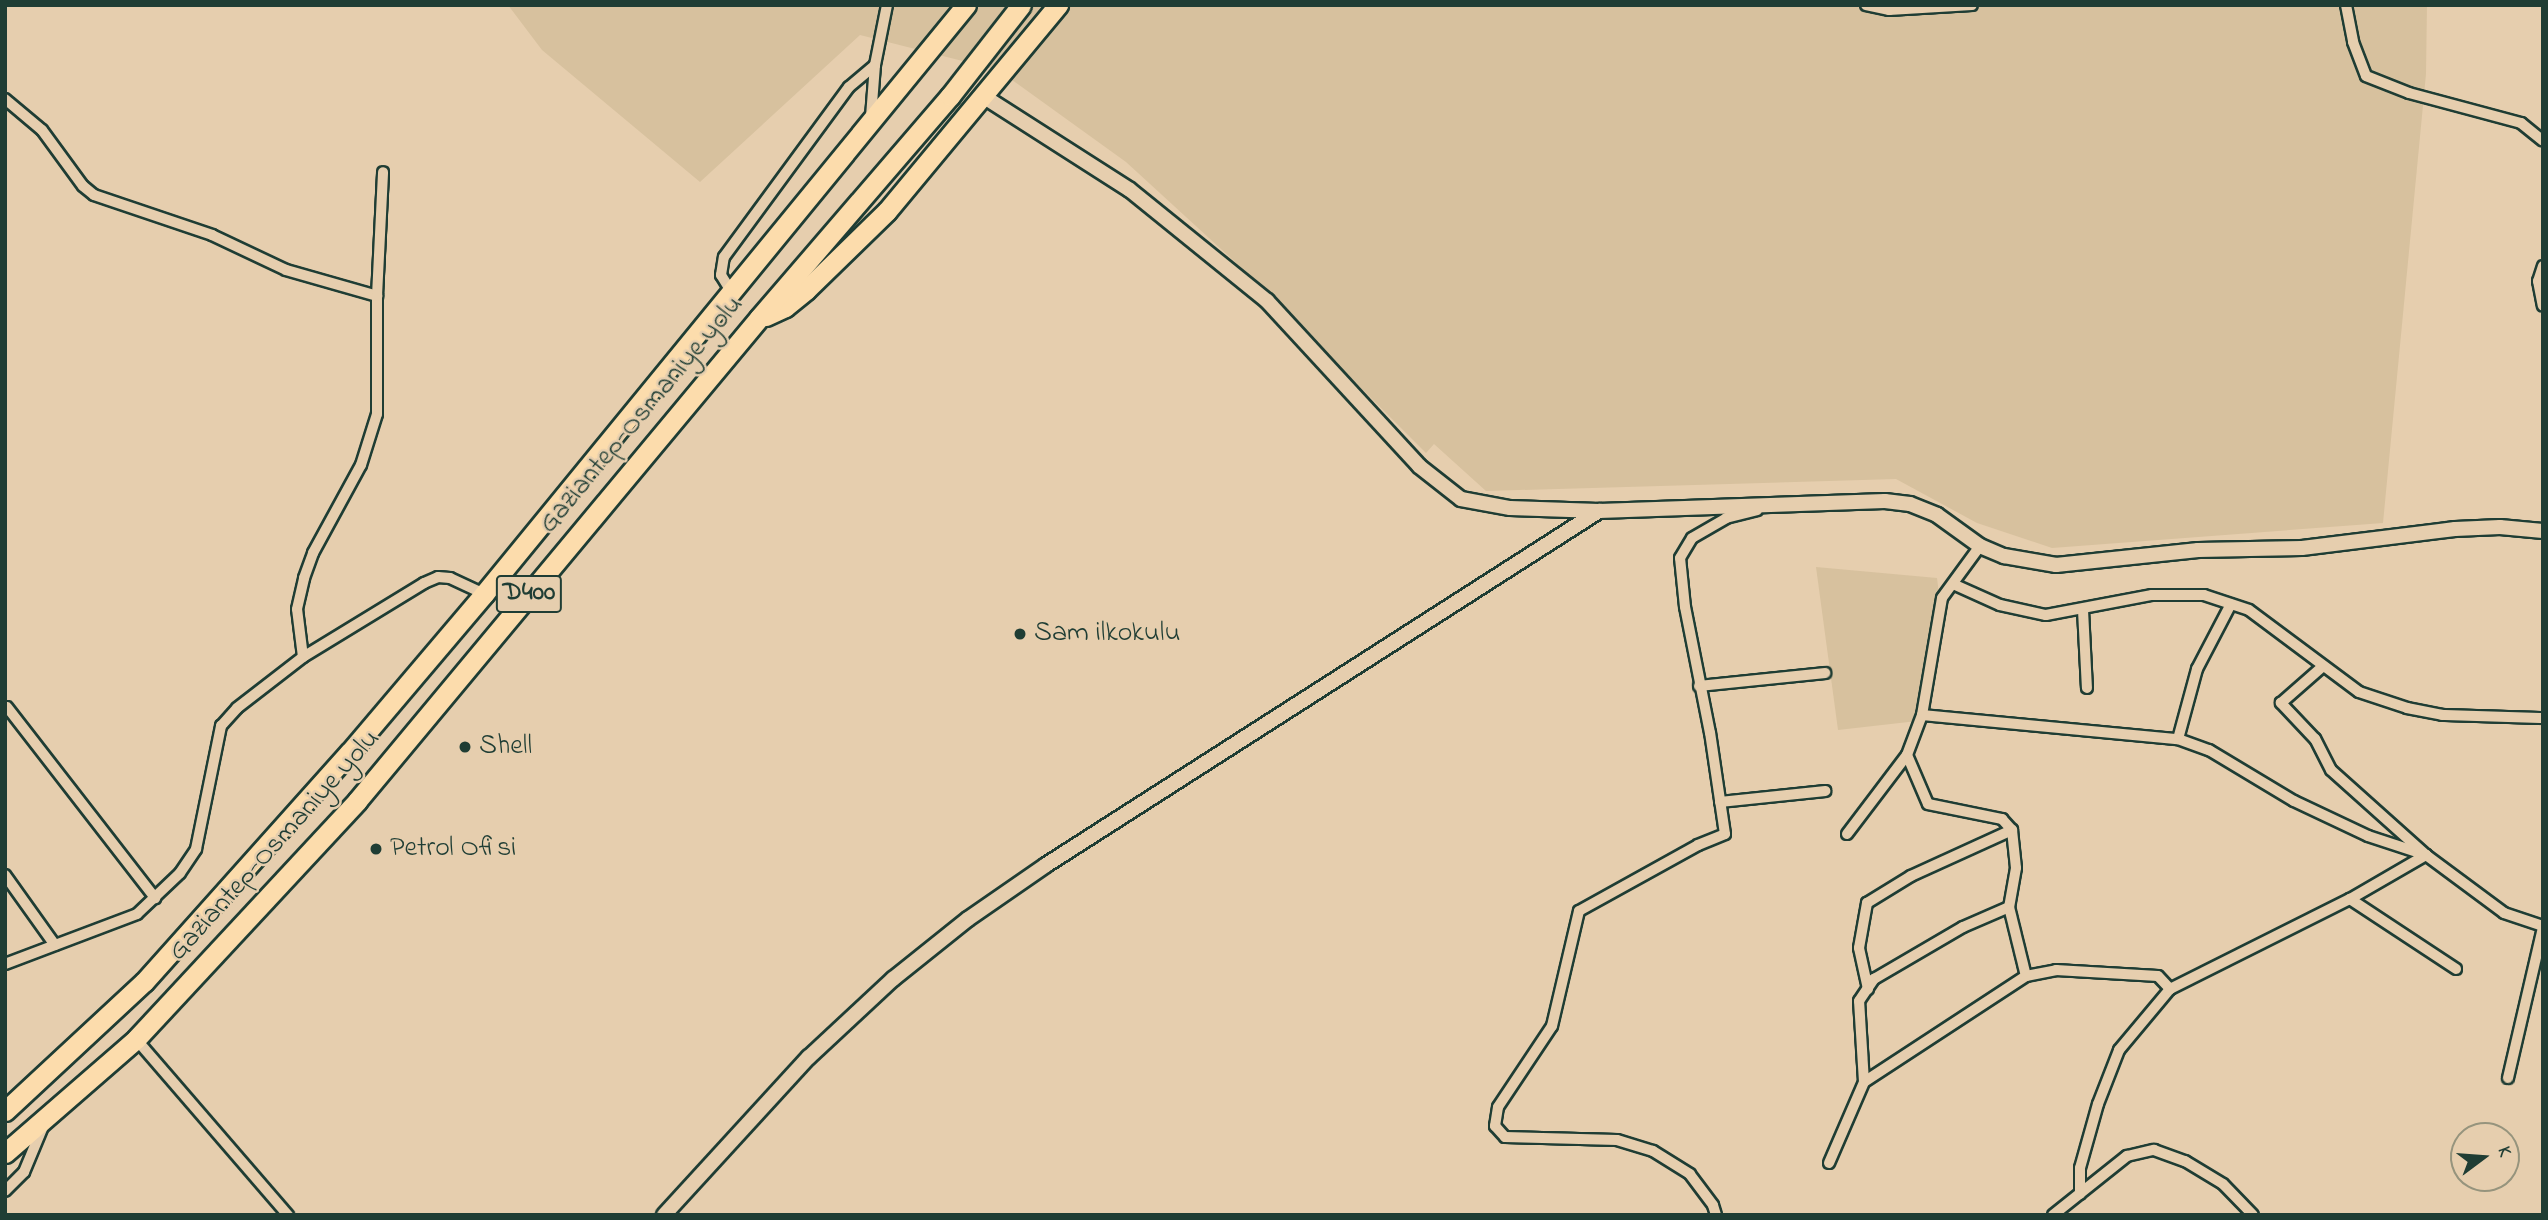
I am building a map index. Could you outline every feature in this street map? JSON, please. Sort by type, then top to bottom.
[{"type":"highway","name":"Gaziantep-Osmaniye yolu","points":[[5,1153],[136,1039],[209,964],[378,777],[759,318],[950,96],[1021,5]]},
{"type":"highway","name":"D400","points":[[993,40],[1033,5]]},
{"type":"highway","points":[[759,318],[785,307],[807,290],[878,219],[1058,5]]},
{"type":"highway","name":"Gaziantep-Osmaniye yolu","points":[[5,1111],[144,982],[350,752],[484,594],[960,11]]},
{"type":"street","points":[[871,118],[875,65],[887,5]]},
{"type":"street","points":[[1866,5],[1888,8],[1972,5]]},
{"type":"street","points":[[2346,5],[2353,42],[2366,76],[2409,93],[2521,123],[2543,141]]},
{"type":"street","points":[[731,291],[721,275],[724,257],[849,87],[875,65]]},
{"type":"street","points":[[983,96],[1130,190],[1267,301],[1419,466],[1461,499],[1510,508],[1599,512],[1885,501],[1910,504],[1937,515],[1980,546],[2004,556],[2056,565],[2198,550],[2274,551],[2455,529],[2500,527],[2543,531]]},
{"type":"street","points":[[5,99],[42,130],[83,186],[94,195],[212,234],[286,270],[377,296]]},
{"type":"street","points":[[303,657],[297,609],[304,578],[313,553],[361,465],[377,414],[377,296],[383,172]]},
{"type":"street","points":[[2543,266],[2538,281],[2543,306]]},
{"type":"street","points":[[1716,1215],[1713,1205],[1690,1174],[1653,1151],[1617,1140],[1505,1137],[1495,1126],[1498,1107],[1552,1026],[1579,911],[1698,845],[1725,834],[1710,733],[1685,607],[1681,558],[1692,538],[1726,518],[1773,505]]},
{"type":"street","points":[[664,1215],[809,1057],[892,979],[968,919],[1046,865],[1599,512]]},
{"type":"street","points":[[1847,834],[1908,755],[1922,715],[1942,598],[1980,546]]},
{"type":"street","points":[[5,964],[137,914],[180,873],[196,849],[221,726],[237,708],[303,657],[438,577],[450,578],[484,594]]},
{"type":"street","points":[[1953,584],[2000,605],[2046,615],[2152,595],[2204,596],[2249,610],[2359,692],[2407,708],[2442,715],[2543,718]]},
{"type":"street","points":[[2178,739],[2197,669],[2231,604]]},
{"type":"street","points":[[2083,610],[2087,688]]},
{"type":"street","points":[[2322,667],[2281,704],[2315,739],[2331,770],[2426,855],[2504,913],[2543,926],[2508,1078]]},
{"type":"street","points":[[1699,685],[1825,673]]},
{"type":"street","points":[[7,707],[155,898]]},
{"type":"street","points":[[1922,715],[2178,739],[2209,750],[2242,773],[2368,836],[2426,855]]},
{"type":"street","points":[[1908,755],[1928,804],[2002,819],[2012,830],[2016,868],[2009,906],[2026,976]]},
{"type":"street","points":[[1720,802],[1825,791]]},
{"type":"street","points":[[1868,989],[1859,947],[1867,903],[1911,876],[2012,830]]},
{"type":"street","points":[[2080,1194],[2080,1168],[2098,1104],[2119,1051],[2170,989],[2350,899],[2426,855]]},
{"type":"street","points":[[5,875],[55,945]]},
{"type":"street","points":[[2350,899],[2456,969]]},
{"type":"street","points":[[1829,1163],[1864,1082],[1859,1001],[1874,979],[1963,927],[2009,906]]},
{"type":"street","points":[[1864,1082],[2026,976],[2056,970],[2158,976],[2170,989]]},
{"type":"street","points":[[136,1039],[288,1215]]},
{"type":"street","points":[[5,1191],[24,1172],[47,1118]]},
{"type":"street","points":[[2053,1215],[2127,1156],[2154,1150],[2185,1161],[2224,1184],[2253,1215]]},
{"type":"shaded area","points":[[508,5],[2427,5],[2426,74],[2383,523],[2052,548],[1977,523],[1896,479],[1486,491],[1434,444],[1426,453],[1233,260],[1126,162],[1008,77],[1010,73],[860,35],[700,182],[542,50]]},
{"type":"shaded area","points":[[1816,567],[1937,578],[1941,611],[1926,720],[1838,730]]},
{"type":"place","name":"Sam ilkokulu","points":[[1020,634]]},
{"type":"place","name":"Shell","points":[[465,747]]},
{"type":"place","name":"Petrol Ofisi","points":[[376,849]]}]
